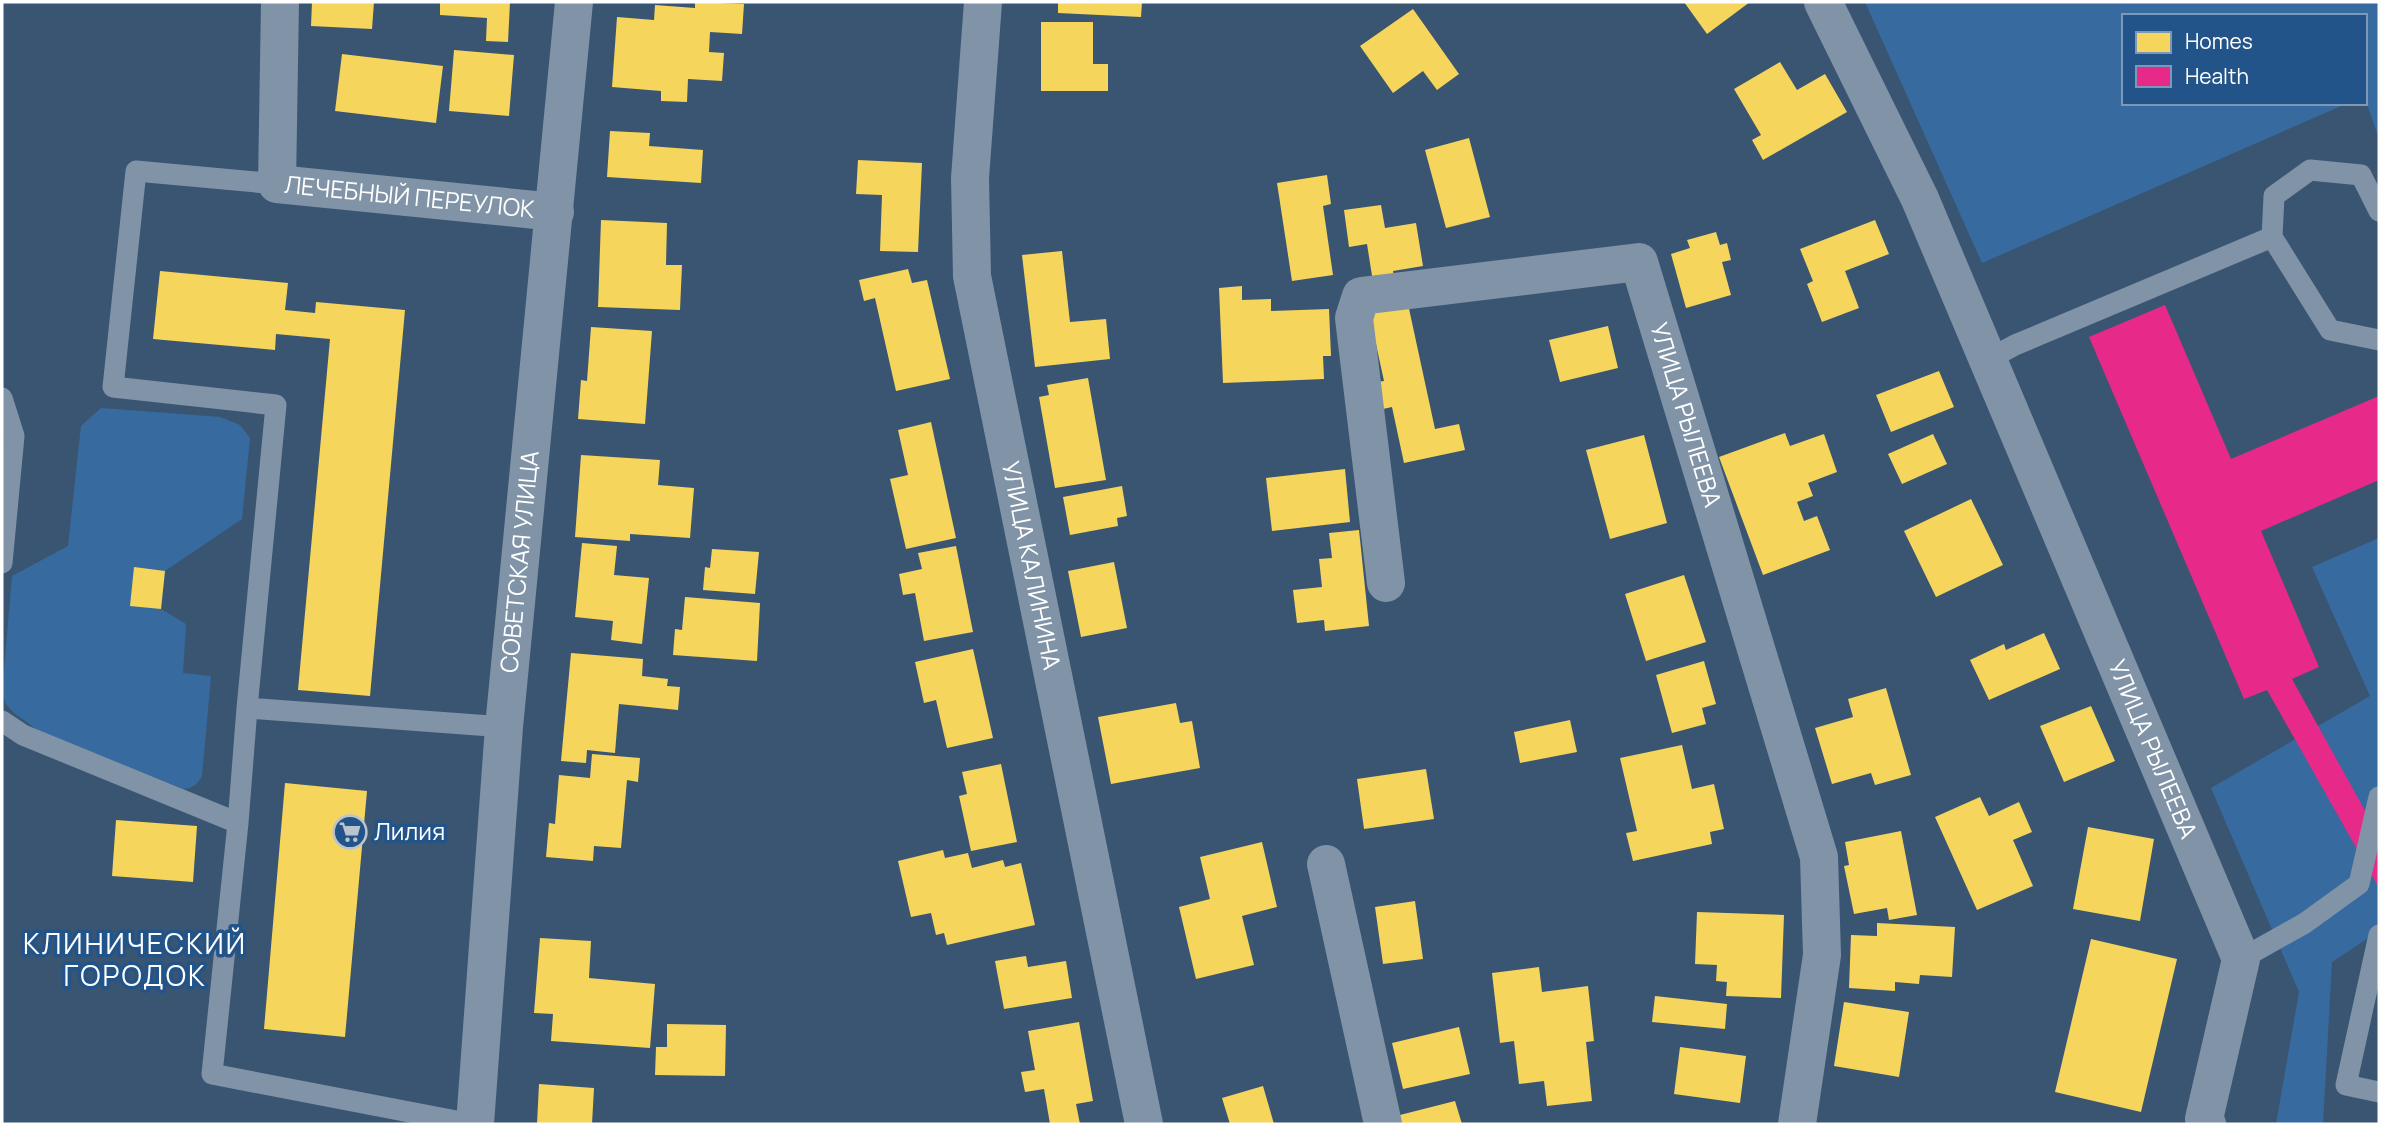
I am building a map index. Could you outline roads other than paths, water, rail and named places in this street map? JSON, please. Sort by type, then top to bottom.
[{"type":"street","name":"ЛЕЧЕБНЫЙ ПЕРЕУЛОК","points":[[280,2],[277,184],[555,212]]},
{"type":"street","name":"СОВЕТСКАЯ УЛИЦА","points":[[474,1124],[504,727],[574,2]]},
{"type":"street","name":"УЛИЦА КАЛИНИНА","points":[[983,2],[970,178],[972,276],[1144,1124]]},
{"type":"street","name":"УЛИЦА РЫЛЕЕВА","points":[[1824,2],[1920,199],[2241,959]]},
{"type":"street","name":"УЛИЦА РЫЛЕЕВА","points":[[1386,583],[1354,318],[1361,296],[1639,262],[1819,857],[1822,955],[1797,1124]]},
{"type":"street","points":[[1326,864],[1383,1124]]},
{"type":"street","points":[[2207,1124],[2204,1119],[2241,959]]},
{"type":"lane","points":[[2379,211],[2361,175],[2310,170],[2274,196],[2272,237],[2330,330],[2379,340]]},
{"type":"lane","points":[[277,184],[135,171],[113,387],[276,405],[212,1074],[474,1124]]},
{"type":"lane","points":[[1989,359],[2015,345],[2272,237]]},
{"type":"lane","points":[[2,398],[14,436],[2,563]]},
{"type":"lane","points":[[247,708],[504,727]]},
{"type":"lane","points":[[2,721],[23,735],[238,823]]},
{"type":"lane","points":[[2241,959],[2369,883],[2379,797]]},
{"type":"lane","points":[[2379,934],[2346,1085],[2379,1092]]},
{"type":"place","name":"Лилия","points":[[350,832]]},
{"type":"district","name":"КЛИНИЧЕСКИЙ ГОРОДОК","points":[[135,960]]}]
